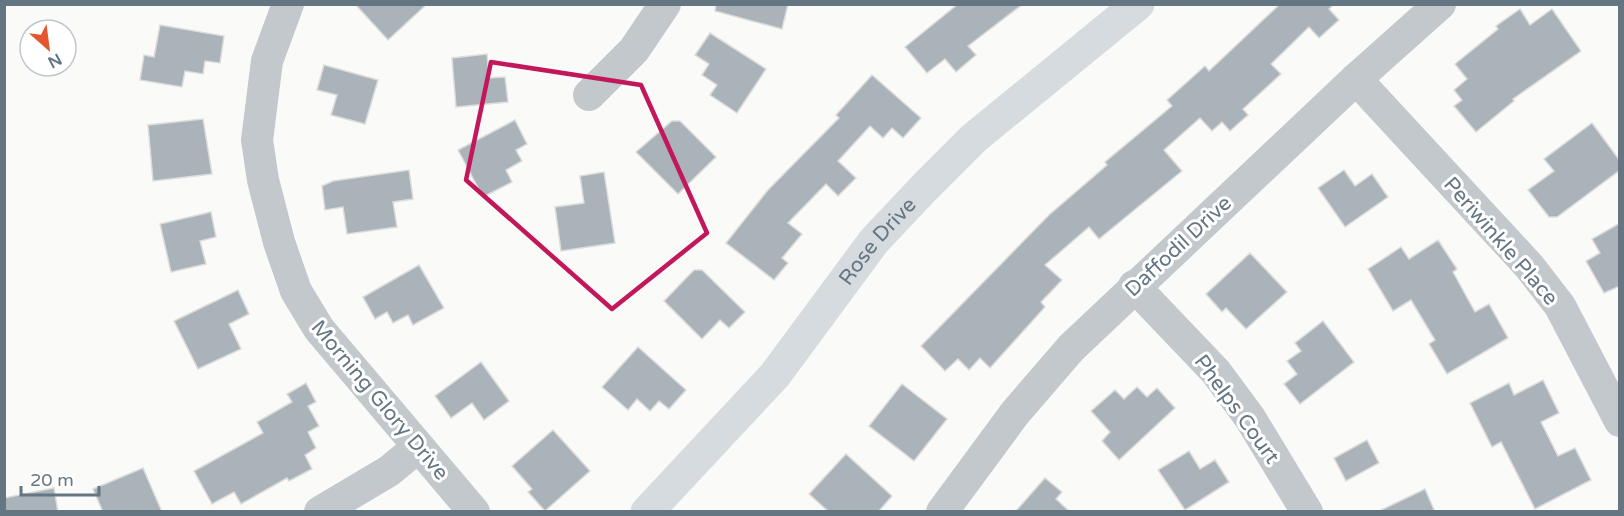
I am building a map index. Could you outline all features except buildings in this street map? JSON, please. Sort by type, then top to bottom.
[{"type":"main road","name":"Rose Drive","points":[[647,512],[775,375],[874,241],[916,196],[974,138],[1138,4]]},
{"type":"street","name":"Morning Glory Drive","points":[[288,4],[267,61],[256,140],[263,180],[279,242],[296,291],[319,329],[474,512]]},
{"type":"street","points":[[589,95],[634,50],[665,4]]},
{"type":"street","name":"Daffodil Drive","points":[[942,512],[1014,413],[1071,348],[1134,286],[1356,79],[1440,4]]},
{"type":"street","name":"Periwinkle Place","points":[[1356,79],[1529,266],[1553,298],[1620,421]]},
{"type":"street","name":"Phelps Court","points":[[1134,286],[1216,372],[1250,418],[1307,512]]},
{"type":"street","points":[[320,512],[388,471],[418,447]]},
{"type":"highlighted area","points":[[491,62],[641,85],[707,233],[612,309],[466,180]]}]
